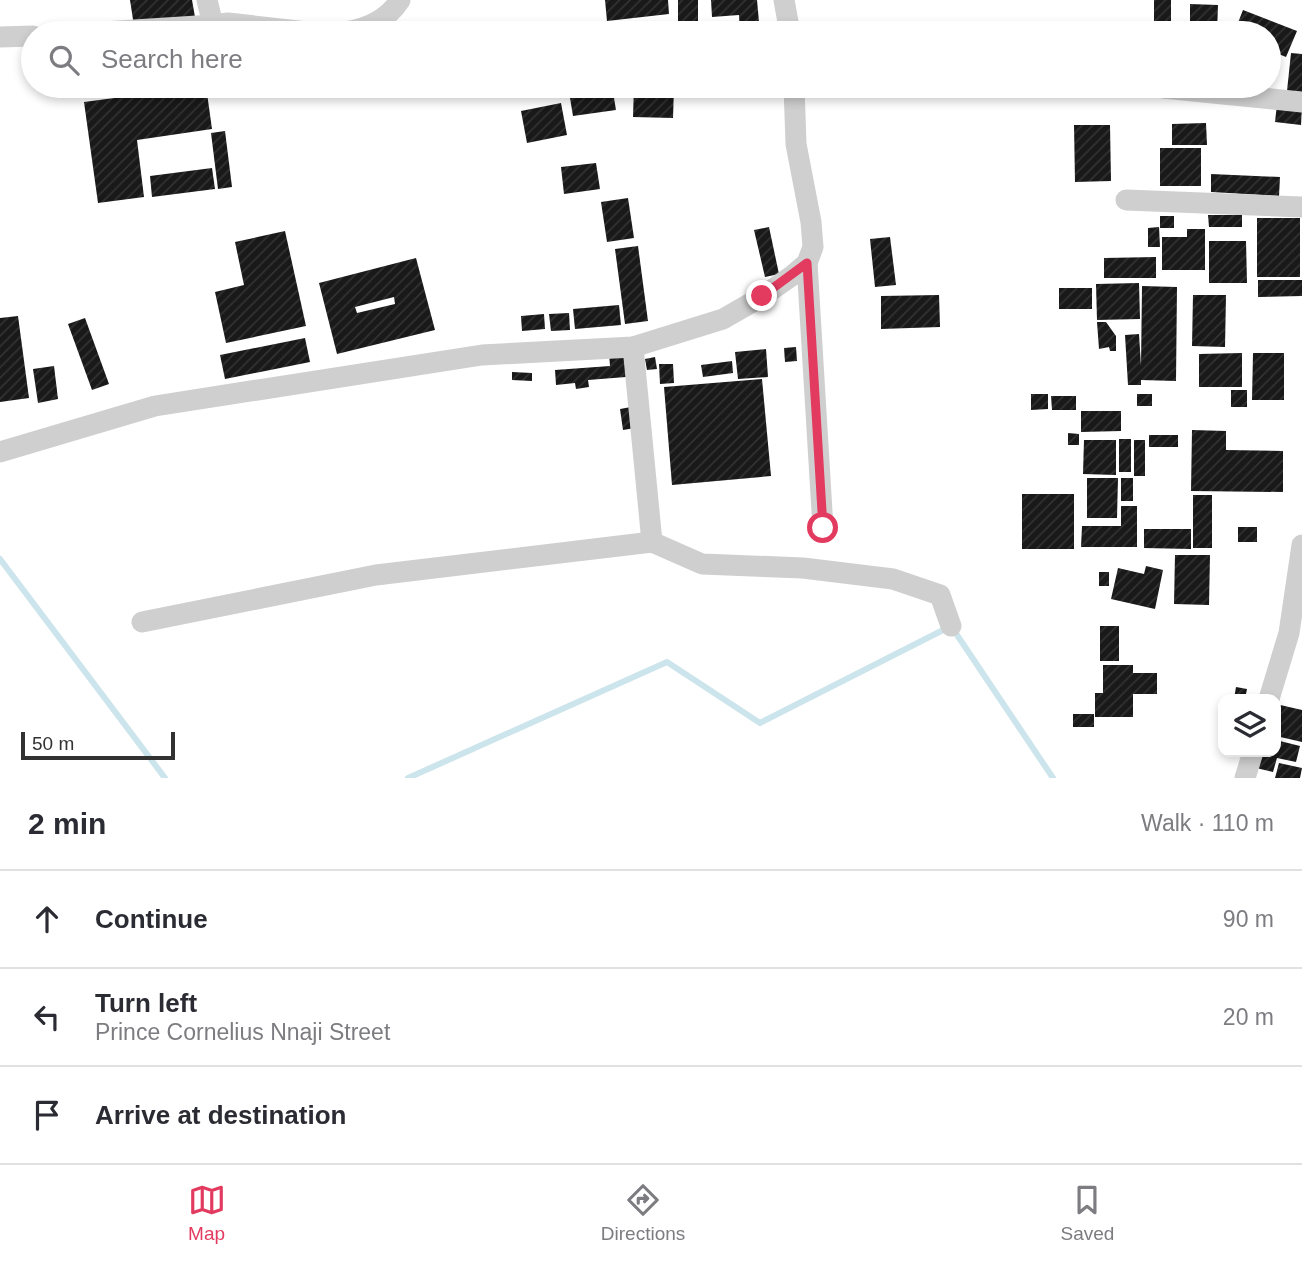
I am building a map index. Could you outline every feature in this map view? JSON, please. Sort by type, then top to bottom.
[{"type":"street","points":[[206,0],[212,21]]},
{"type":"street","points":[[378,21],[394,10],[400,0]]},
{"type":"street","points":[[785,0],[788,21]]},
{"type":"street","points":[[0,37],[21,36]]},
{"type":"street","points":[[794,98],[796,144],[813,247],[807,263],[823,528]]},
{"type":"street","points":[[1262,98],[1302,102]]},
{"type":"street","points":[[1126,200],[1302,207]]},
{"type":"street","points":[[0,452],[155,406],[482,355],[634,347],[723,319],[762,296],[807,263]]},
{"type":"street","points":[[634,347],[652,542]]},
{"type":"street","points":[[142,622],[376,575],[652,542],[702,564],[803,568],[893,579],[940,595],[951,626]]},
{"type":"street","points":[[1271,694],[1296,634],[1302,545]]},
{"type":"street","points":[[1245,778],[1251,757]]},
{"type":"building","points":[[130,0],[192,0],[195,17],[168,21],[133,21]]},
{"type":"building","points":[[605,0],[668,0],[669,14],[607,21]]},
{"type":"building","points":[[678,0],[698,0],[698,21],[678,21]]},
{"type":"building","points":[[711,0],[757,0],[759,21],[739,21],[739,15],[712,17]]},
{"type":"building","points":[[1154,0],[1171,0],[1171,21],[1154,21]]},
{"type":"building","points":[[1190,4],[1218,5],[1217,21],[1190,21]]},
{"type":"building","points":[[1243,10],[1271,21],[1239,21]]},
{"type":"building","points":[[1281,25],[1297,31],[1286,57],[1281,55]]},
{"type":"building","points":[[1291,53],[1302,54],[1302,92],[1287,91]]},
{"type":"building","points":[[114,98],[208,98],[212,129],[137,140],[144,197],[98,203],[84,102]]},
{"type":"building","points":[[570,98],[614,98],[616,110],[573,116]]},
{"type":"building","points":[[634,98],[674,98],[673,118],[633,117]]},
{"type":"building","points":[[561,103],[567,135],[527,143],[521,111]]},
{"type":"building","points":[[1277,104],[1302,107],[1301,125],[1275,122]]},
{"type":"building","points":[[1206,123],[1207,145],[1172,145],[1172,124]]},
{"type":"building","points":[[1074,125],[1110,125],[1111,181],[1075,182]]},
{"type":"building","points":[[225,131],[232,187],[218,189],[211,133]]},
{"type":"building","points":[[1160,148],[1201,148],[1201,186],[1160,186]]},
{"type":"building","points":[[596,163],[600,189],[564,194],[561,167]]},
{"type":"building","points":[[212,168],[215,189],[152,197],[150,176]]},
{"type":"building","points":[[1211,174],[1280,177],[1279,196],[1211,192]]},
{"type":"building","points":[[628,198],[634,238],[607,242],[601,202]]},
{"type":"building","points":[[1208,215],[1242,215],[1242,227],[1209,227]]},
{"type":"building","points":[[1160,216],[1174,216],[1174,228],[1160,228]]},
{"type":"building","points":[[1257,218],[1300,218],[1300,277],[1257,277]]},
{"type":"building","points":[[769,227],[779,274],[765,277],[754,230]]},
{"type":"building","points":[[1159,227],[1160,247],[1148,247],[1148,228]]},
{"type":"building","points":[[1187,229],[1205,229],[1205,270],[1162,270],[1162,237],[1187,237]]},
{"type":"building","points":[[285,231],[306,326],[226,343],[215,292],[244,285],[235,242]]},
{"type":"building","points":[[890,237],[896,285],[875,287],[870,239]]},
{"type":"building","points":[[1209,241],[1246,241],[1247,283],[1209,283]]},
{"type":"building","points":[[638,246],[648,321],[625,324],[615,249]]},
{"type":"building","points":[[1156,257],[1156,278],[1104,278],[1104,258]]},
{"type":"building","points":[[416,258],[435,330],[337,354],[319,283]],"holes":[[[394,297],[395,304],[357,313],[355,307]]]},
{"type":"building","points":[[1258,280],[1302,280],[1302,296],[1258,297]]},
{"type":"building","points":[[1139,283],[1140,319],[1097,320],[1096,284]]},
{"type":"building","points":[[1142,286],[1177,287],[1176,381],[1141,380],[1141,385],[1128,385],[1125,335],[1139,334],[1141,366]]},
{"type":"building","points":[[1059,288],[1092,288],[1092,309],[1059,309]]},
{"type":"building","points":[[939,295],[940,327],[881,329],[881,296]]},
{"type":"building","points":[[1193,295],[1226,295],[1225,347],[1192,346]]},
{"type":"building","points":[[619,305],[621,325],[575,329],[573,309]]},
{"type":"building","points":[[569,313],[570,330],[551,331],[549,314]]},
{"type":"building","points":[[544,314],[545,329],[522,331],[521,316]]},
{"type":"building","points":[[18,316],[29,398],[0,402],[0,318]]},
{"type":"building","points":[[85,318],[109,384],[92,390],[68,324]]},
{"type":"building","points":[[1097,322],[1106,322],[1116,336],[1116,351],[1110,351],[1109,347],[1099,349]]},
{"type":"building","points":[[305,338],[310,362],[225,379],[220,355]]},
{"type":"building","points":[[796,347],[797,361],[785,362],[784,348]]},
{"type":"building","points":[[766,349],[768,377],[738,379],[735,352]]},
{"type":"building","points":[[624,352],[626,377],[588,380],[589,387],[576,389],[575,383],[556,385],[555,370],[610,366],[609,353]]},
{"type":"building","points":[[1242,353],[1242,387],[1199,387],[1199,354]]},
{"type":"building","points":[[1253,353],[1284,353],[1284,400],[1252,400]]},
{"type":"building","points":[[655,357],[657,369],[647,370],[645,359]]},
{"type":"building","points":[[732,361],[733,373],[703,377],[701,365]]},
{"type":"building","points":[[659,364],[673,364],[674,383],[660,384]]},
{"type":"building","points":[[54,366],[58,399],[38,403],[33,369]]},
{"type":"building","points":[[512,372],[532,373],[532,381],[512,380]]},
{"type":"building","points":[[762,379],[771,476],[672,485],[664,387]]},
{"type":"building","points":[[1231,390],[1247,390],[1247,407],[1231,407]]},
{"type":"building","points":[[1031,394],[1048,394],[1048,409],[1031,410]]},
{"type":"building","points":[[1137,394],[1152,394],[1152,406],[1137,406]]},
{"type":"building","points":[[1051,396],[1076,396],[1076,410],[1052,410]]},
{"type":"building","points":[[631,407],[635,428],[623,430],[620,409]]},
{"type":"building","points":[[1081,411],[1121,411],[1121,431],[1081,432]]},
{"type":"building","points":[[1192,430],[1226,431],[1226,450],[1283,451],[1283,492],[1191,491]]},
{"type":"building","points":[[1068,433],[1079,434],[1079,445],[1068,445]]},
{"type":"building","points":[[1149,435],[1178,435],[1178,447],[1149,447]]},
{"type":"building","points":[[1119,439],[1131,439],[1131,472],[1119,472]]},
{"type":"building","points":[[1084,440],[1116,440],[1116,475],[1083,474]]},
{"type":"building","points":[[1134,440],[1145,440],[1145,476],[1134,476]]},
{"type":"building","points":[[1087,478],[1118,478],[1117,518],[1087,518]]},
{"type":"building","points":[[1121,478],[1133,478],[1133,501],[1121,501]]},
{"type":"building","points":[[1022,494],[1074,494],[1074,549],[1022,549]]},
{"type":"building","points":[[1193,495],[1212,495],[1212,548],[1193,548]]},
{"type":"building","points":[[1121,506],[1137,506],[1137,547],[1081,547],[1082,526],[1121,526]]},
{"type":"building","points":[[1238,527],[1257,527],[1257,542],[1238,542]]},
{"type":"building","points":[[1144,529],[1191,529],[1191,549],[1144,548]]},
{"type":"building","points":[[1175,555],[1210,555],[1209,605],[1174,604]]},
{"type":"building","points":[[1146,566],[1163,570],[1155,609],[1111,599],[1118,568],[1144,574]]},
{"type":"building","points":[[1099,572],[1109,572],[1109,586],[1099,586]]},
{"type":"building","points":[[1100,626],[1119,626],[1119,661],[1100,661]]},
{"type":"building","points":[[1103,665],[1133,665],[1133,673],[1157,673],[1157,694],[1133,694],[1133,717],[1095,717],[1095,693],[1103,693]]},
{"type":"building","points":[[1236,687],[1247,689],[1246,694],[1235,694]]},
{"type":"building","points":[[1281,705],[1302,710],[1302,742],[1281,737]]},
{"type":"building","points":[[1073,714],[1094,714],[1094,727],[1073,727]]},
{"type":"building","points":[[1281,741],[1300,746],[1296,762],[1277,758],[1273,772],[1252,767],[1255,757],[1281,757]]},
{"type":"building","points":[[1279,763],[1302,768],[1300,778],[1275,778]]},
{"type":"waterway","points":[[0,559],[165,778]]},
{"type":"waterway","points":[[408,778],[667,662],[760,723],[951,626],[1053,778]]},
{"type":"route","points":[[762,296],[807,263],[823,528]]}]
